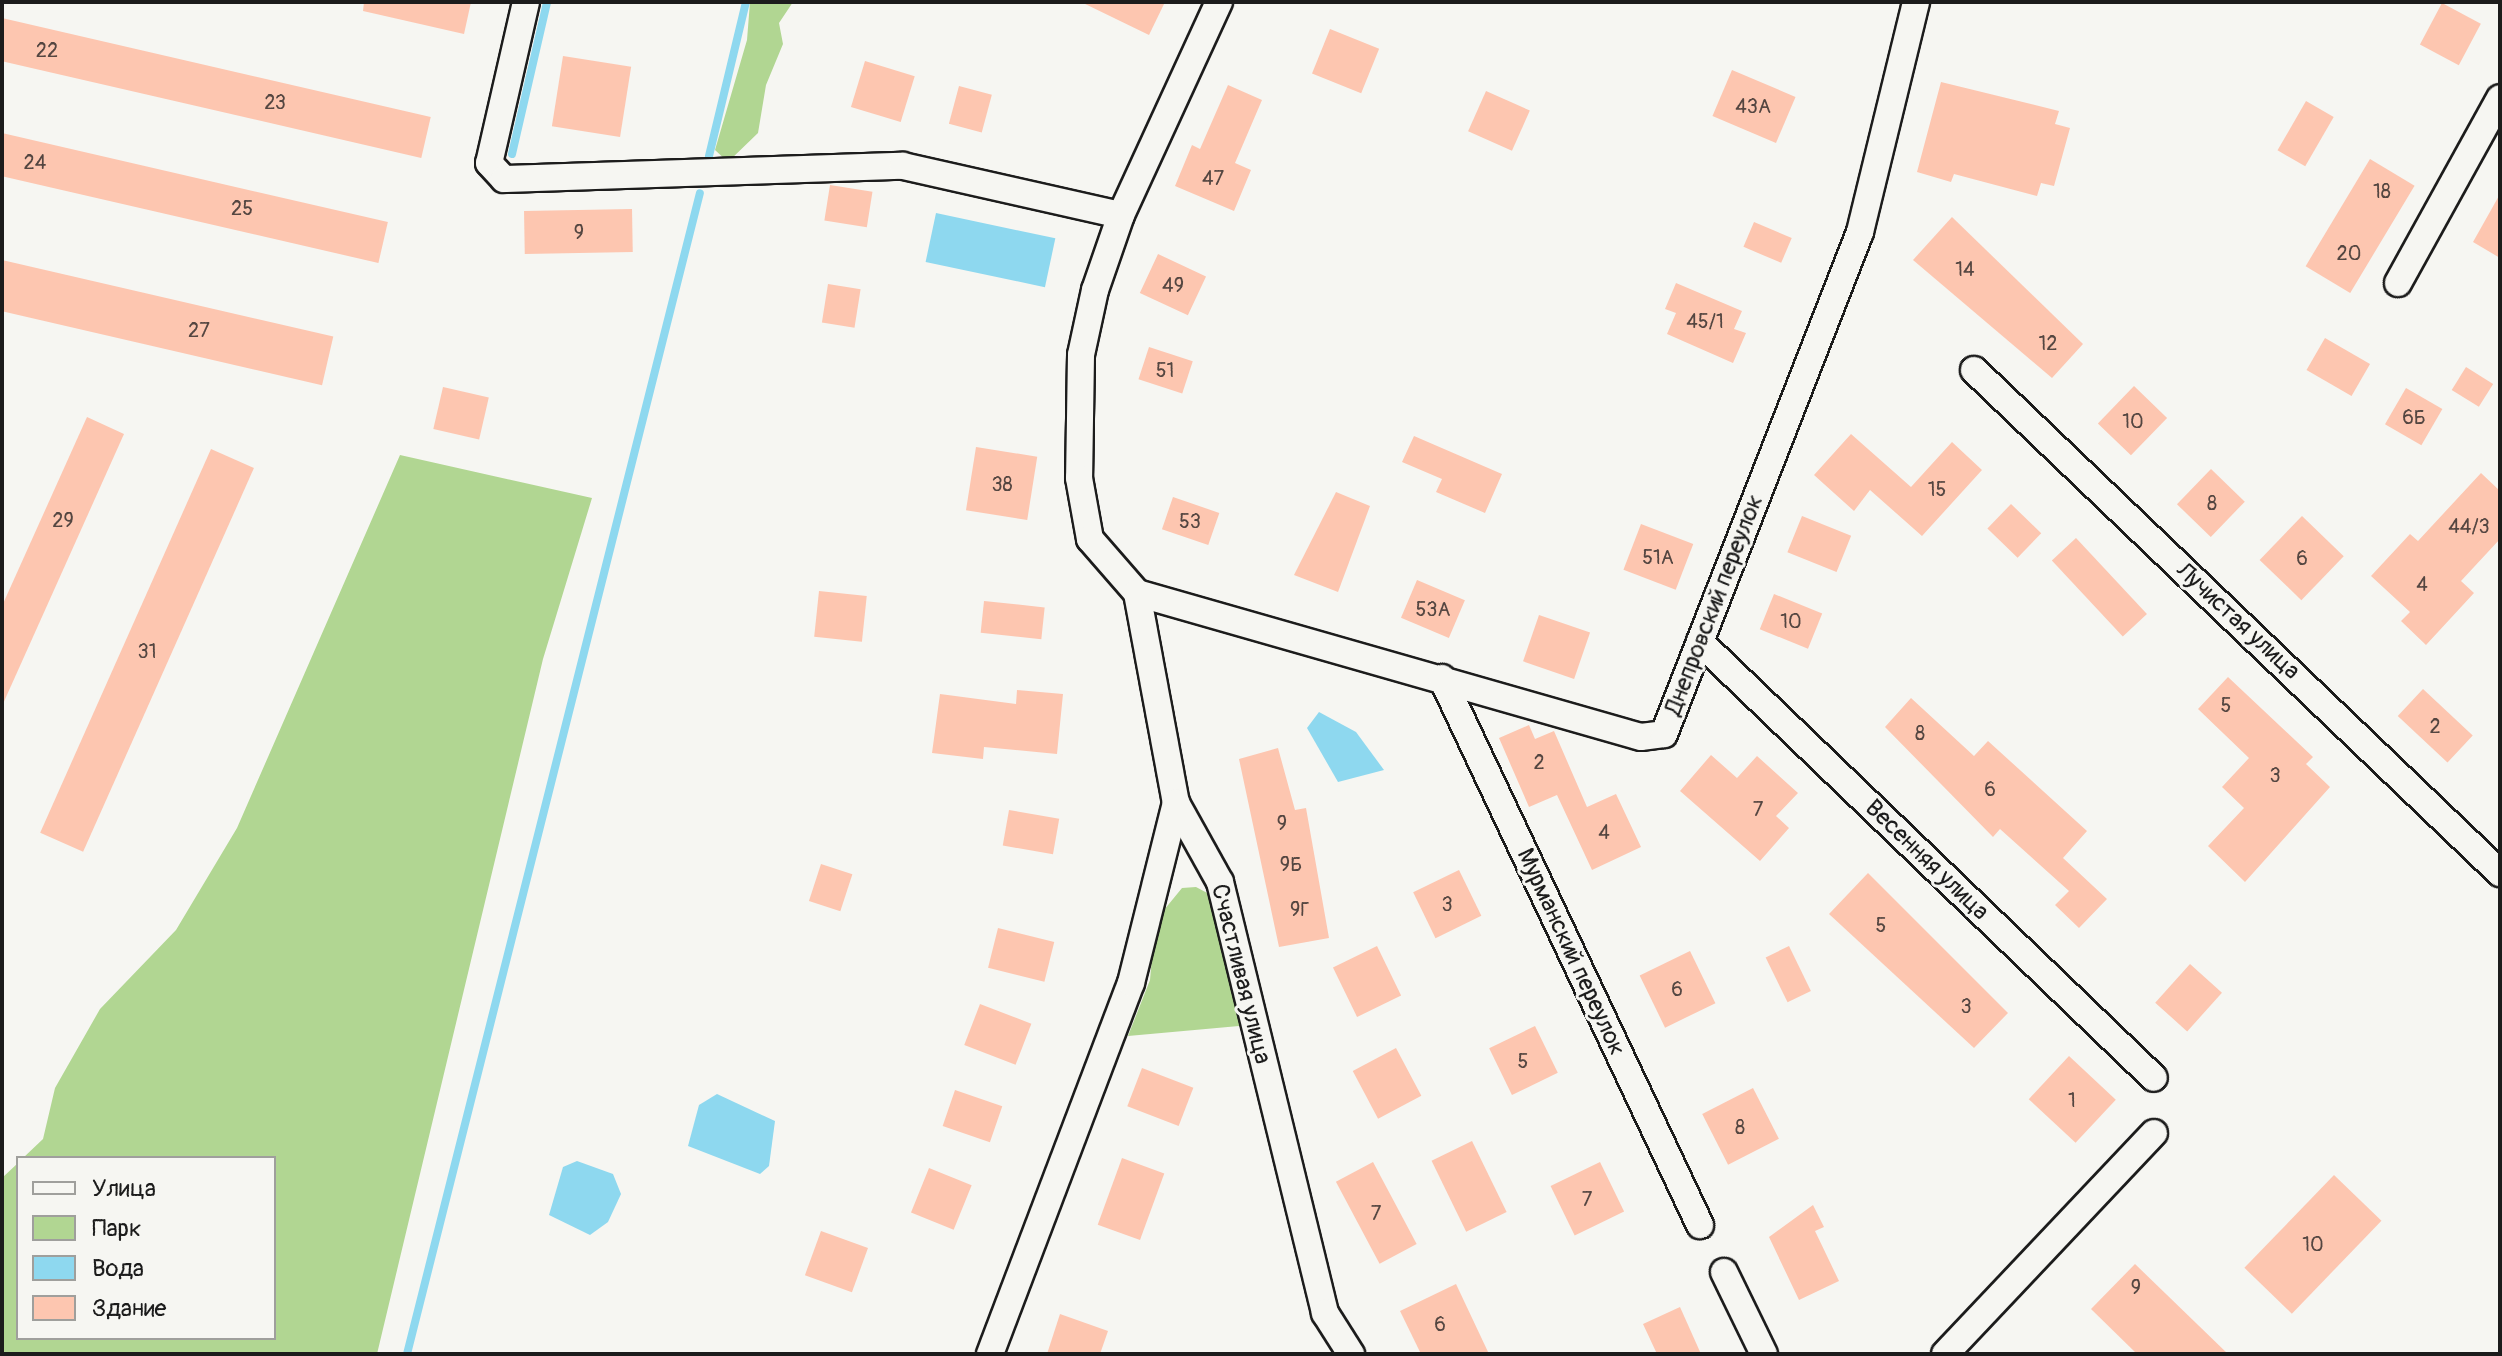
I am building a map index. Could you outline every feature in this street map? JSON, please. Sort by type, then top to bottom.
[{"type":"street","points":[[526,2],[489,163],[504,179],[527,182],[903,166],[1121,215]]},
{"type":"street","points":[[1137,593],[1090,539],[1079,478],[1081,355],[1121,215],[1219,2]]},
{"type":"street","name":"Днепровский переулок","points":[[1137,593],[1652,736],[1664,734],[1860,232],[1916,2]]},
{"type":"street","points":[[2398,283],[2500,98]]},
{"type":"street","name":"Лучистая улица","points":[[1974,370],[2500,873]]},
{"type":"street","name":"Счастливая улица","points":[[1137,593],[1176,803],[1220,882],[1325,1313],[1351,1354]]},
{"type":"street","name":"Весенняя улица","points":[[1700,642],[2154,1078]]},
{"type":"street","name":"Мурманский переулок","points":[[1442,678],[1700,1225]]},
{"type":"street","points":[[990,1354],[1131,983],[1176,803]]},
{"type":"street","points":[[1945,1354],[2154,1133]]},
{"type":"street","points":[[1724,1272],[1764,1354]]},
{"type":"green space","points":[[750,2],[793,2],[779,23],[783,44],[766,85],[758,133],[728,162],[715,150],[747,40]]},
{"type":"green space","points":[[400,455],[592,498],[543,659],[377,1354],[2,1354],[2,1178],[16,1165],[16,1340],[276,1340],[276,1156],[25,1156],[43,1139],[55,1088],[100,1009],[176,930],[237,828]]},
{"type":"green space","points":[[1196,887],[1211,895],[1245,1012],[1239,1026],[1128,1036],[1150,980],[1155,921],[1182,888]]},
{"type":"water","points":[[936,213],[1055,238],[1045,287],[926,262]]},
{"type":"water","points":[[1319,712],[1356,732],[1384,770],[1338,782],[1307,728]]},
{"type":"water","points":[[717,1094],[775,1121],[769,1166],[760,1174],[688,1146],[699,1105]]},
{"type":"water","points":[[577,1161],[613,1174],[621,1194],[608,1222],[590,1235],[549,1215],[563,1167]]},
{"type":"building","points":[[364,2],[471,2],[464,34],[363,11]]},
{"type":"building","points":[[1081,2],[1165,2],[1149,35]]},
{"type":"building","points":[[2442,3],[2481,24],[2459,65],[2420,44]]},
{"type":"building","points":[[2,18],[431,117],[421,158],[2,61]]},
{"type":"building","points":[[1330,29],[1379,49],[1361,93],[1312,74]]},
{"type":"building","points":[[563,56],[631,67],[620,137],[552,126]]},
{"type":"building","points":[[865,61],[915,76],[901,122],[851,107]]},
{"type":"building","points":[[1732,70],[1796,97],[1776,143],[1712,116]]},
{"type":"building","points":[[1941,82],[2059,111],[2055,124],[2070,128],[2054,186],[2041,183],[2037,196],[1954,174],[1951,182],[1917,172]]},
{"type":"building","points":[[1228,85],[1262,100],[1235,163],[1251,170],[1234,211],[1175,186],[1192,145],[1200,149]]},
{"type":"building","points":[[959,86],[992,95],[982,132],[949,124]]},
{"type":"building","points":[[1486,91],[1530,111],[1512,151],[1468,131]]},
{"type":"building","points":[[2306,101],[2334,117],[2305,166],[2278,150]]},
{"type":"building","points":[[2,133],[388,222],[378,263],[2,176]]},
{"type":"building","points":[[2370,159],[2415,186],[2350,293],[2306,266]]},
{"type":"building","points":[[830,185],[872,192],[867,227],[824,221]]},
{"type":"building","points":[[2500,194],[2500,258],[2473,242]]},
{"type":"building","points":[[632,209],[633,252],[525,254],[524,211]]},
{"type":"building","points":[[1952,217],[2083,344],[2052,378],[1913,260]]},
{"type":"building","points":[[1754,222],[1792,238],[1781,263],[1743,247]]},
{"type":"building","points":[[1158,254],[1206,276],[1188,315],[1140,293]]},
{"type":"building","points":[[2,260],[333,336],[322,385],[2,311]]},
{"type":"building","points":[[1676,283],[1742,311],[1734,329],[1746,333],[1733,363],[1667,334],[1676,313],[1665,309]]},
{"type":"building","points":[[828,284],[861,289],[854,328],[822,323]]},
{"type":"building","points":[[2325,338],[2370,364],[2352,396],[2306,370]]},
{"type":"building","points":[[1149,347],[1193,361],[1182,394],[1138,379]]},
{"type":"building","points":[[2466,367],[2493,384],[2479,407],[2452,390]]},
{"type":"building","points":[[2134,386],[2167,418],[2131,455],[2098,423]]},
{"type":"building","points":[[443,387],[489,398],[479,439],[433,429]]},
{"type":"building","points":[[2406,388],[2442,409],[2421,445],[2385,424]]},
{"type":"building","points":[[87,417],[124,434],[2,706],[2,606]]},
{"type":"building","points":[[1851,434],[1911,487],[1952,442],[1982,470],[1922,536],[1870,490],[1854,511],[1814,475]]},
{"type":"building","points":[[1414,436],[1502,474],[1485,513],[1436,492],[1442,479],[1402,462]]},
{"type":"building","points":[[976,447],[1037,457],[1027,520],[966,510]]},
{"type":"building","points":[[211,449],[254,468],[83,852],[40,833]]},
{"type":"building","points":[[2211,469],[2245,502],[2211,537],[2177,504]]},
{"type":"building","points":[[2481,473],[2500,491],[2500,539],[2461,581],[2474,593],[2426,645],[2401,621],[2410,612],[2371,576],[2410,534],[2418,541]]},
{"type":"building","points":[[1336,492],[1370,506],[1338,592],[1294,575]]},
{"type":"building","points":[[1173,497],[1219,513],[1208,545],[1162,529]]},
{"type":"building","points":[[2011,504],[2041,533],[2018,558],[1987,528]]},
{"type":"building","points":[[1802,516],[1851,536],[1837,572],[1787,552]]},
{"type":"building","points":[[2302,516],[2344,556],[2301,600],[2260,560]]},
{"type":"building","points":[[1641,524],[1693,544],[1676,590],[1623,570]]},
{"type":"building","points":[[2076,538],[2147,614],[2123,637],[2052,561]]},
{"type":"building","points":[[1417,580],[1465,600],[1449,638],[1401,618]]},
{"type":"building","points":[[819,591],[867,596],[862,642],[814,637]]},
{"type":"building","points":[[1774,594],[1822,613],[1808,649],[1760,629]]},
{"type":"building","points":[[984,601],[1045,607],[1041,639],[981,633]]},
{"type":"building","points":[[1539,615],[1590,633],[1574,679],[1523,661]]},
{"type":"building","points":[[2228,677],[2313,757],[2306,764],[2330,787],[2245,882],[2208,846],[2244,808],[2222,787],[2249,758],[2198,709]]},
{"type":"building","points":[[2423,689],[2473,735],[2447,762],[2398,716]]},
{"type":"building","points":[[1017,690],[1063,694],[1057,754],[984,747],[983,759],[932,753],[940,694],[1016,704]]},
{"type":"building","points":[[1911,698],[1974,756],[1988,741],[2087,831],[2063,858],[2107,899],[2079,928],[2055,905],[2069,891],[2000,829],[1993,837],[1885,727]]},
{"type":"building","points":[[1529,725],[1535,739],[1554,731],[1587,807],[1616,794],[1641,847],[1592,870],[1557,795],[1529,807],[1499,738]]},
{"type":"building","points":[[1278,748],[1295,810],[1306,808],[1329,938],[1279,947],[1239,759]]},
{"type":"building","points":[[1711,755],[1737,778],[1757,756],[1798,793],[1776,816],[1789,828],[1760,861],[1680,791]]},
{"type":"building","points":[[1009,810],[1059,819],[1053,854],[1003,845]]},
{"type":"building","points":[[821,864],[852,874],[840,911],[809,901]]},
{"type":"building","points":[[1459,870],[1481,916],[1436,938],[1413,892]]},
{"type":"building","points":[[1868,873],[2008,1013],[1974,1048],[1829,914]]},
{"type":"building","points":[[998,928],[1054,942],[1044,982],[988,968]]},
{"type":"building","points":[[1377,946],[1401,995],[1357,1017],[1333,967]]},
{"type":"building","points":[[1789,946],[1811,991],[1788,1002],[1766,957]]},
{"type":"building","points":[[1690,951],[1715,1003],[1665,1028],[1640,976]]},
{"type":"building","points":[[2190,964],[2222,993],[2187,1031],[2155,1003]]},
{"type":"building","points":[[980,1004],[1031,1024],[1016,1065],[964,1045]]},
{"type":"building","points":[[1535,1026],[1558,1073],[1512,1095],[1489,1048]]},
{"type":"building","points":[[1396,1048],[1421,1096],[1378,1119],[1353,1071]]},
{"type":"building","points":[[2069,1056],[2116,1100],[2076,1143],[2029,1099]]},
{"type":"building","points":[[1142,1068],[1193,1088],[1179,1126],[1127,1106]]},
{"type":"building","points":[[1753,1088],[1779,1139],[1728,1165],[1702,1114]]},
{"type":"building","points":[[955,1090],[1002,1106],[990,1142],[943,1126]]},
{"type":"building","points":[[1472,1141],[1507,1212],[1466,1232],[1432,1161]]},
{"type":"building","points":[[1122,1158],[1164,1173],[1140,1240],[1098,1225]]},
{"type":"building","points":[[1373,1162],[1417,1244],[1380,1264],[1336,1182]]},
{"type":"building","points":[[1600,1162],[1624,1211],[1575,1236],[1551,1186]]},
{"type":"building","points":[[929,1168],[972,1185],[954,1230],[911,1213]]},
{"type":"building","points":[[2334,1175],[2381,1221],[2292,1314],[2244,1268]]},
{"type":"building","points":[[1813,1205],[1824,1227],[1815,1231],[1839,1281],[1799,1300],[1769,1237]]},
{"type":"building","points":[[821,1231],[868,1248],[852,1292],[805,1275]]},
{"type":"building","points":[[2135,1264],[2228,1354],[2137,1354],[2091,1309]]},
{"type":"building","points":[[1456,1284],[1489,1354],[1421,1354],[1400,1311]]},
{"type":"building","points":[[1680,1307],[1701,1354],[1657,1354],[1643,1324]]},
{"type":"building","points":[[1060,1314],[1108,1331],[1100,1354],[1047,1354]]},
{"type":"waterway","points":[[512,154],[547,2]]},
{"type":"waterway","points":[[709,156],[746,2]]},
{"type":"waterway","points":[[407,1354],[700,193]]}]
